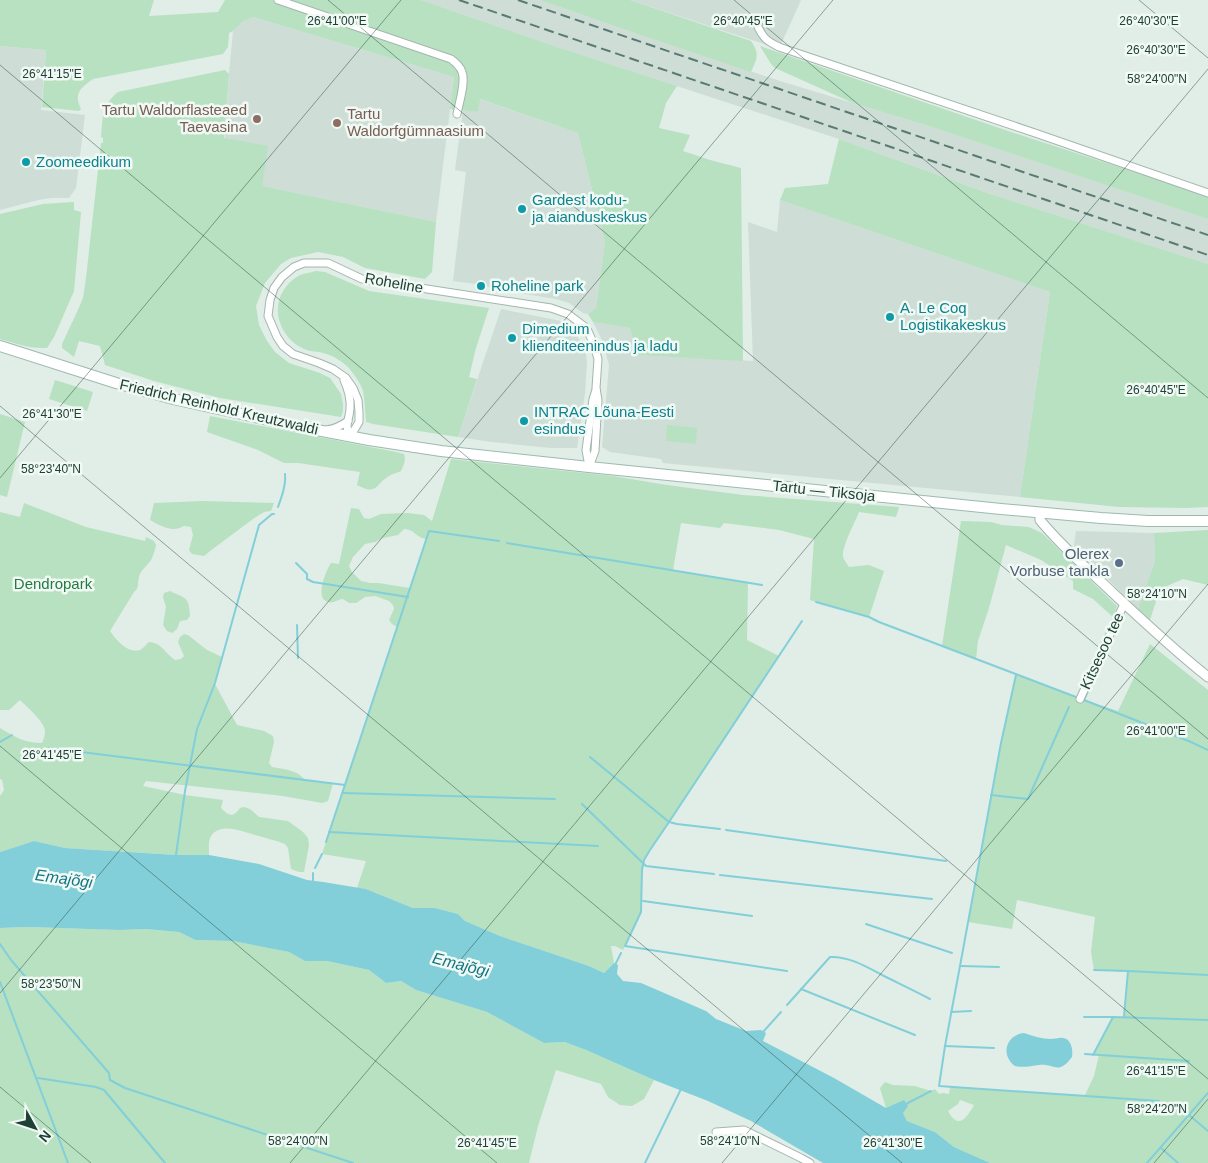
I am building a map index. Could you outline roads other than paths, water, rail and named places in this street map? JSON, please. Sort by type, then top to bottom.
[{"type":"main road","name":"Friedrich Reinhold Kreutzwaldi","points":[[0,346],[173,399],[350,437],[441,451]]},
{"type":"main road","name":"Tartu — Tiksoja","points":[[441,451],[589,468],[1040,513],[1148,521],[1208,521]]},
{"type":"street","points":[[278,0],[451,60],[458,65],[463,79],[458,114]]},
{"type":"street","points":[[758,26],[768,41],[780,47],[1208,193]]},
{"type":"street","name":"Roheline","points":[[350,437],[358,422],[360,412],[353,388],[346,378],[333,369],[293,354],[283,346],[268,316],[274,288],[282,277],[294,267],[304,262],[328,263],[362,279],[551,308],[560,310],[575,318],[588,331],[598,359],[596,388],[592,399],[586,450],[589,468]]},
{"type":"street","points":[[342,375],[350,399],[346,428],[350,437]]},
{"type":"street","points":[[320,431],[335,428],[348,420]]},
{"type":"street","points":[[1040,513],[1040,520],[1062,545],[1188,662],[1208,677]]},
{"type":"street","name":"Kitsesoo tee","points":[[1080,699],[1124,604]]},
{"type":"street","points":[[716,1132],[744,1130],[810,1163]]},
{"type":"water","name":"Emajõgi","points":[[34,841],[65,848],[176,855],[209,855],[259,864],[307,880],[366,889],[413,908],[435,908],[458,914],[465,921],[500,936],[589,966],[604,973],[614,963],[618,965],[617,974],[623,981],[641,983],[706,1011],[716,1019],[746,1031],[761,1030],[766,1033],[763,1041],[886,1108],[904,1100],[908,1106],[903,1113],[907,1121],[935,1132],[954,1147],[990,1163],[823,1163],[751,1121],[708,1101],[565,1042],[544,1043],[487,1012],[416,990],[401,981],[386,983],[369,970],[327,961],[305,961],[289,952],[233,941],[195,940],[179,932],[146,929],[0,928],[0,852]]},
{"type":"water","points":[[1024,1033],[1051,1039],[1066,1039],[1071,1046],[1072,1057],[1067,1063],[1059,1067],[1044,1065],[1015,1066],[1010,1062],[1007,1046],[1013,1037]]},
{"type":"waterway","points":[[278,507],[284,486],[285,474]]},
{"type":"waterway","points":[[176,855],[185,791],[197,729],[215,683],[259,525],[274,514]]},
{"type":"waterway","points":[[326,842],[429,531],[499,541]]},
{"type":"waterway","points":[[507,543],[762,585]]},
{"type":"waterway","points":[[296,563],[307,574],[307,579],[313,582],[408,597]]},
{"type":"waterway","points":[[816,602],[869,617],[1076,697]]},
{"type":"waterway","points":[[787,971],[625,946],[641,912],[644,860],[802,621]]},
{"type":"waterway","points":[[297,625],[298,658]]},
{"type":"waterway","points":[[1016,675],[1001,743],[939,1086],[1159,1101]]},
{"type":"waterway","points":[[1092,682],[1084,700],[1208,750]]},
{"type":"waterway","points":[[991,795],[1028,799],[1069,707]]},
{"type":"waterway","points":[[0,742],[12,735]]},
{"type":"waterway","points":[[49,748],[345,785]]},
{"type":"waterway","points":[[590,757],[669,822],[720,829]]},
{"type":"waterway","points":[[343,793],[555,799]]},
{"type":"waterway","points":[[582,804],[646,866],[714,874]]},
{"type":"waterway","points":[[726,830],[946,861]]},
{"type":"waterway","points":[[329,832],[598,846]]},
{"type":"waterway","points":[[315,868],[322,854]]},
{"type":"waterway","points":[[313,873],[313,883]]},
{"type":"waterway","points":[[720,875],[932,899]]},
{"type":"waterway","points":[[643,901],[752,916]]},
{"type":"waterway","points":[[866,924],[952,953]]},
{"type":"waterway","points":[[0,944],[11,960],[109,1073],[110,1080],[125,1088],[353,1163]]},
{"type":"waterway","points":[[615,965],[621,953]]},
{"type":"waterway","points":[[787,1005],[830,957],[844,958],[858,963],[930,999]]},
{"type":"waterway","points":[[961,966],[999,967]]},
{"type":"waterway","points":[[1094,970],[1128,971]]},
{"type":"waterway","points":[[1124,1016],[1128,971],[1208,975]]},
{"type":"waterway","points":[[0,982],[68,1163]]},
{"type":"waterway","points":[[801,989],[915,1035]]},
{"type":"waterway","points":[[951,1012],[971,1011]]},
{"type":"waterway","points":[[763,1032],[781,1012]]},
{"type":"waterway","points":[[1084,1017],[1113,1017]]},
{"type":"waterway","points":[[1093,1055],[1113,1017],[1208,1020]]},
{"type":"waterway","points":[[945,1046],[994,1048]]},
{"type":"waterway","points":[[1085,1054],[1189,1061]]},
{"type":"waterway","points":[[38,1078],[96,1087],[104,1090],[165,1163]]},
{"type":"waterway","points":[[645,1163],[681,1089]]},
{"type":"waterway","points":[[906,1104],[931,1091]]},
{"type":"waterway","points":[[1147,1163],[1208,1093]]},
{"type":"waterway","points":[[1189,1115],[1208,1131]]},
{"type":"waterway","points":[[1161,1148],[1178,1163]]},
{"type":"railway","points":[[459,0],[1208,255]]},
{"type":"railway","points":[[518,0],[1208,235]]},
{"type":"place","name":"Tartu Waldorflasteaed Taevasina","points":[[257,119]]},
{"type":"place","name":"Tartu Waldorfgümnaasium","points":[[337,123]]},
{"type":"place","name":"Zoomeedikum","points":[[26,162]]},
{"type":"place","name":"Gardest kodu- ja aianduskeskus","points":[[522,209]]},
{"type":"place","name":"Roheline park","points":[[481,286]]},
{"type":"place","name":"A. Le Coq Logistikakeskus","points":[[890,317]]},
{"type":"place","name":"Dimedium klienditeenindus ja ladu","points":[[512,338]]},
{"type":"place","name":"INTRAC Lõuna-Eesti esindus","points":[[524,421]]},
{"type":"place","name":"Olerex Vorbuse tankla","points":[[1119,563]]},
{"type":"park label","name":"Dendropark","points":[[53,584]]}]
